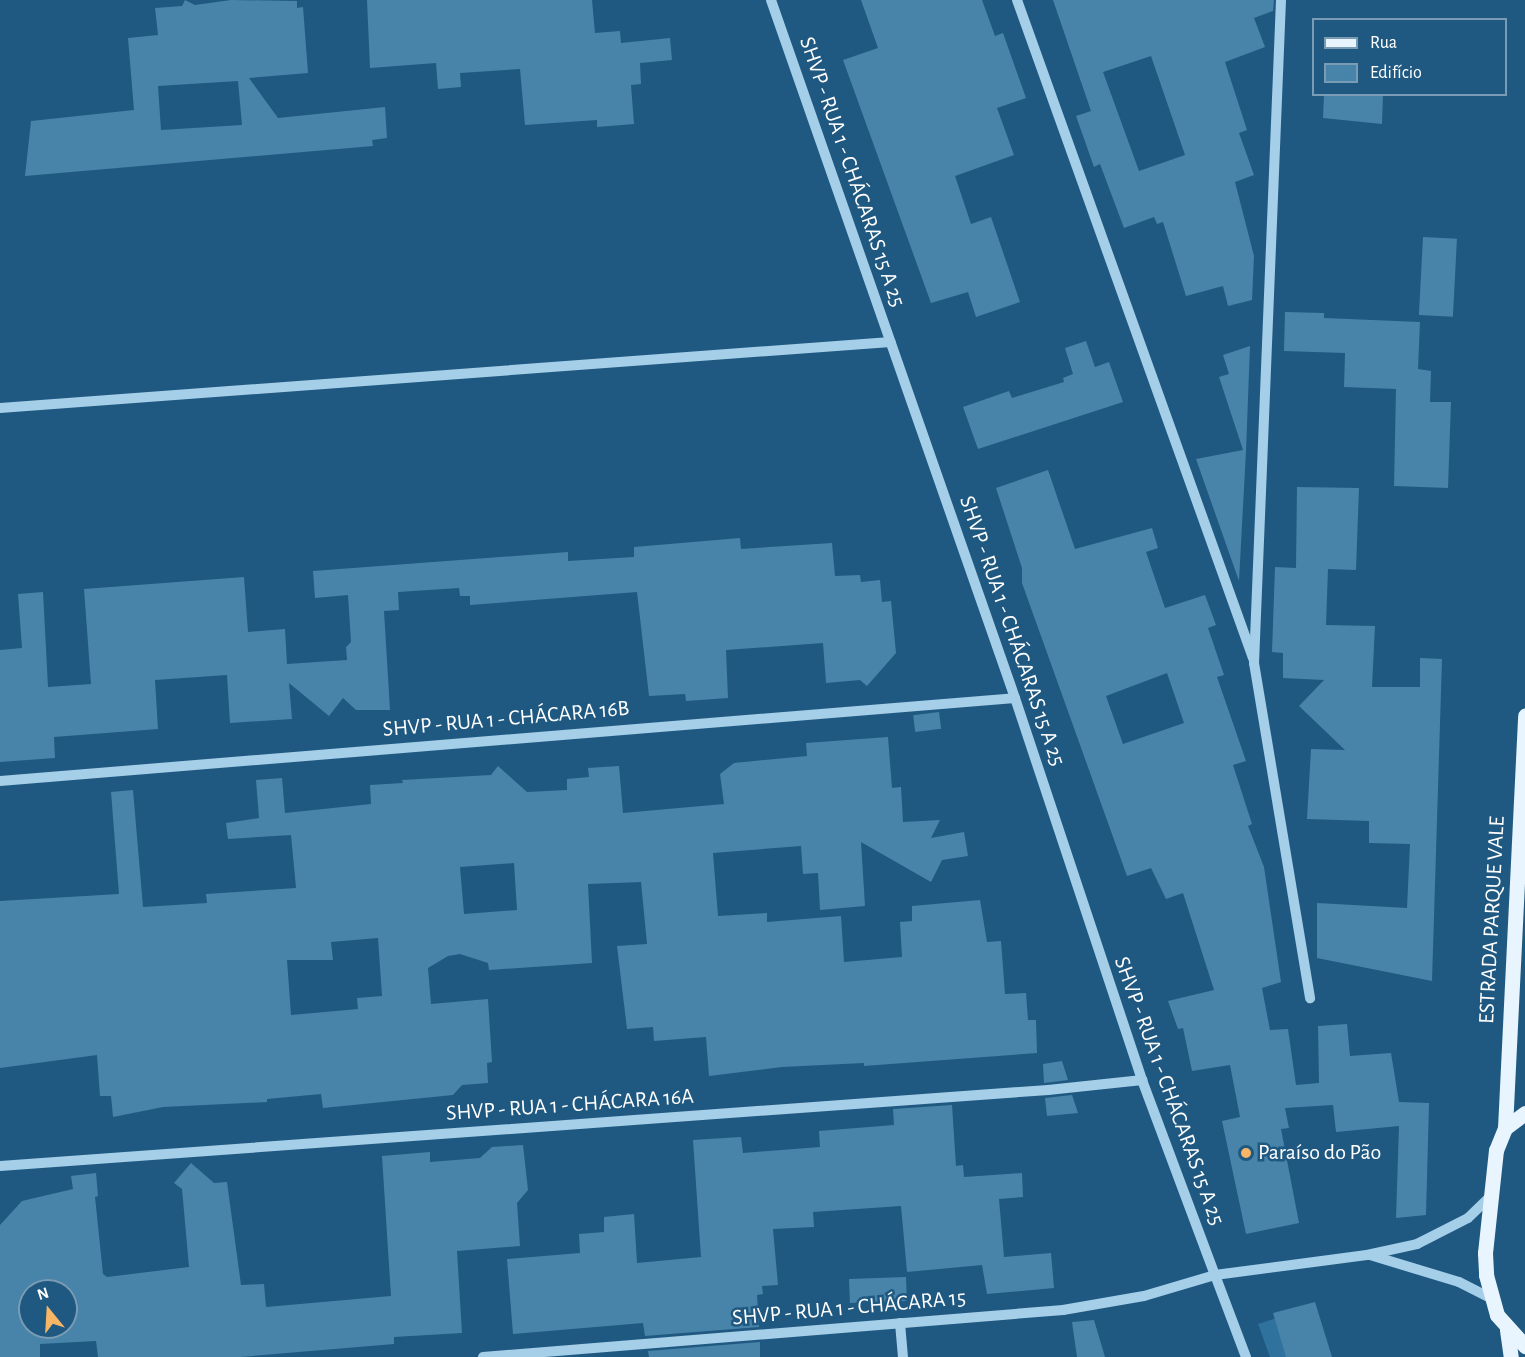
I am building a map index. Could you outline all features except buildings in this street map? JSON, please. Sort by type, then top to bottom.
[{"type":"main road","name":"ESTRADA PARQUE VALE","points":[[1507,1330],[1492,1299],[1485,1253],[1489,1198],[1496,1150],[1505,1128],[1525,715]]},
{"type":"main road","points":[[1505,1128],[1525,1113]]},
{"type":"main road","points":[[1507,1330],[1525,1346]]},
{"type":"main road","points":[[1507,1330],[1510,1357]]},
{"type":"street","name":"SHVP - RUA 1 - CHÁCARAS 15 A 25","points":[[771,0],[1015,698],[1142,1080],[1245,1357]]},
{"type":"street","points":[[1017,0],[1254,663],[1310,998]]},
{"type":"street","points":[[1254,663],[1281,0]]},
{"type":"street","points":[[0,408],[891,342]]},
{"type":"street","name":"SHVP - RUA 1 - CHÁCARA 16B","points":[[0,781],[1015,698]]},
{"type":"street","name":"SHVP - RUA 1 - CHÁCARA 16A","points":[[0,1166],[1048,1090],[1142,1080]]},
{"type":"street","points":[[1215,1275],[1367,1254],[1444,1234],[1489,1198]]},
{"type":"street","points":[[1367,1254],[1459,1282],[1492,1299]]},
{"type":"street","name":"SHVP - RUA 1 - CHÁCARA 15","points":[[483,1357],[1063,1310],[1144,1296],[1215,1275]]},
{"type":"street","points":[[900,1323],[903,1357]]},
{"type":"shaded area","points":[[1301,1310],[1318,1357],[1270,1357],[1258,1324]]},
{"type":"place","name":"Paraíso do Pão","points":[[1246,1153]]}]
